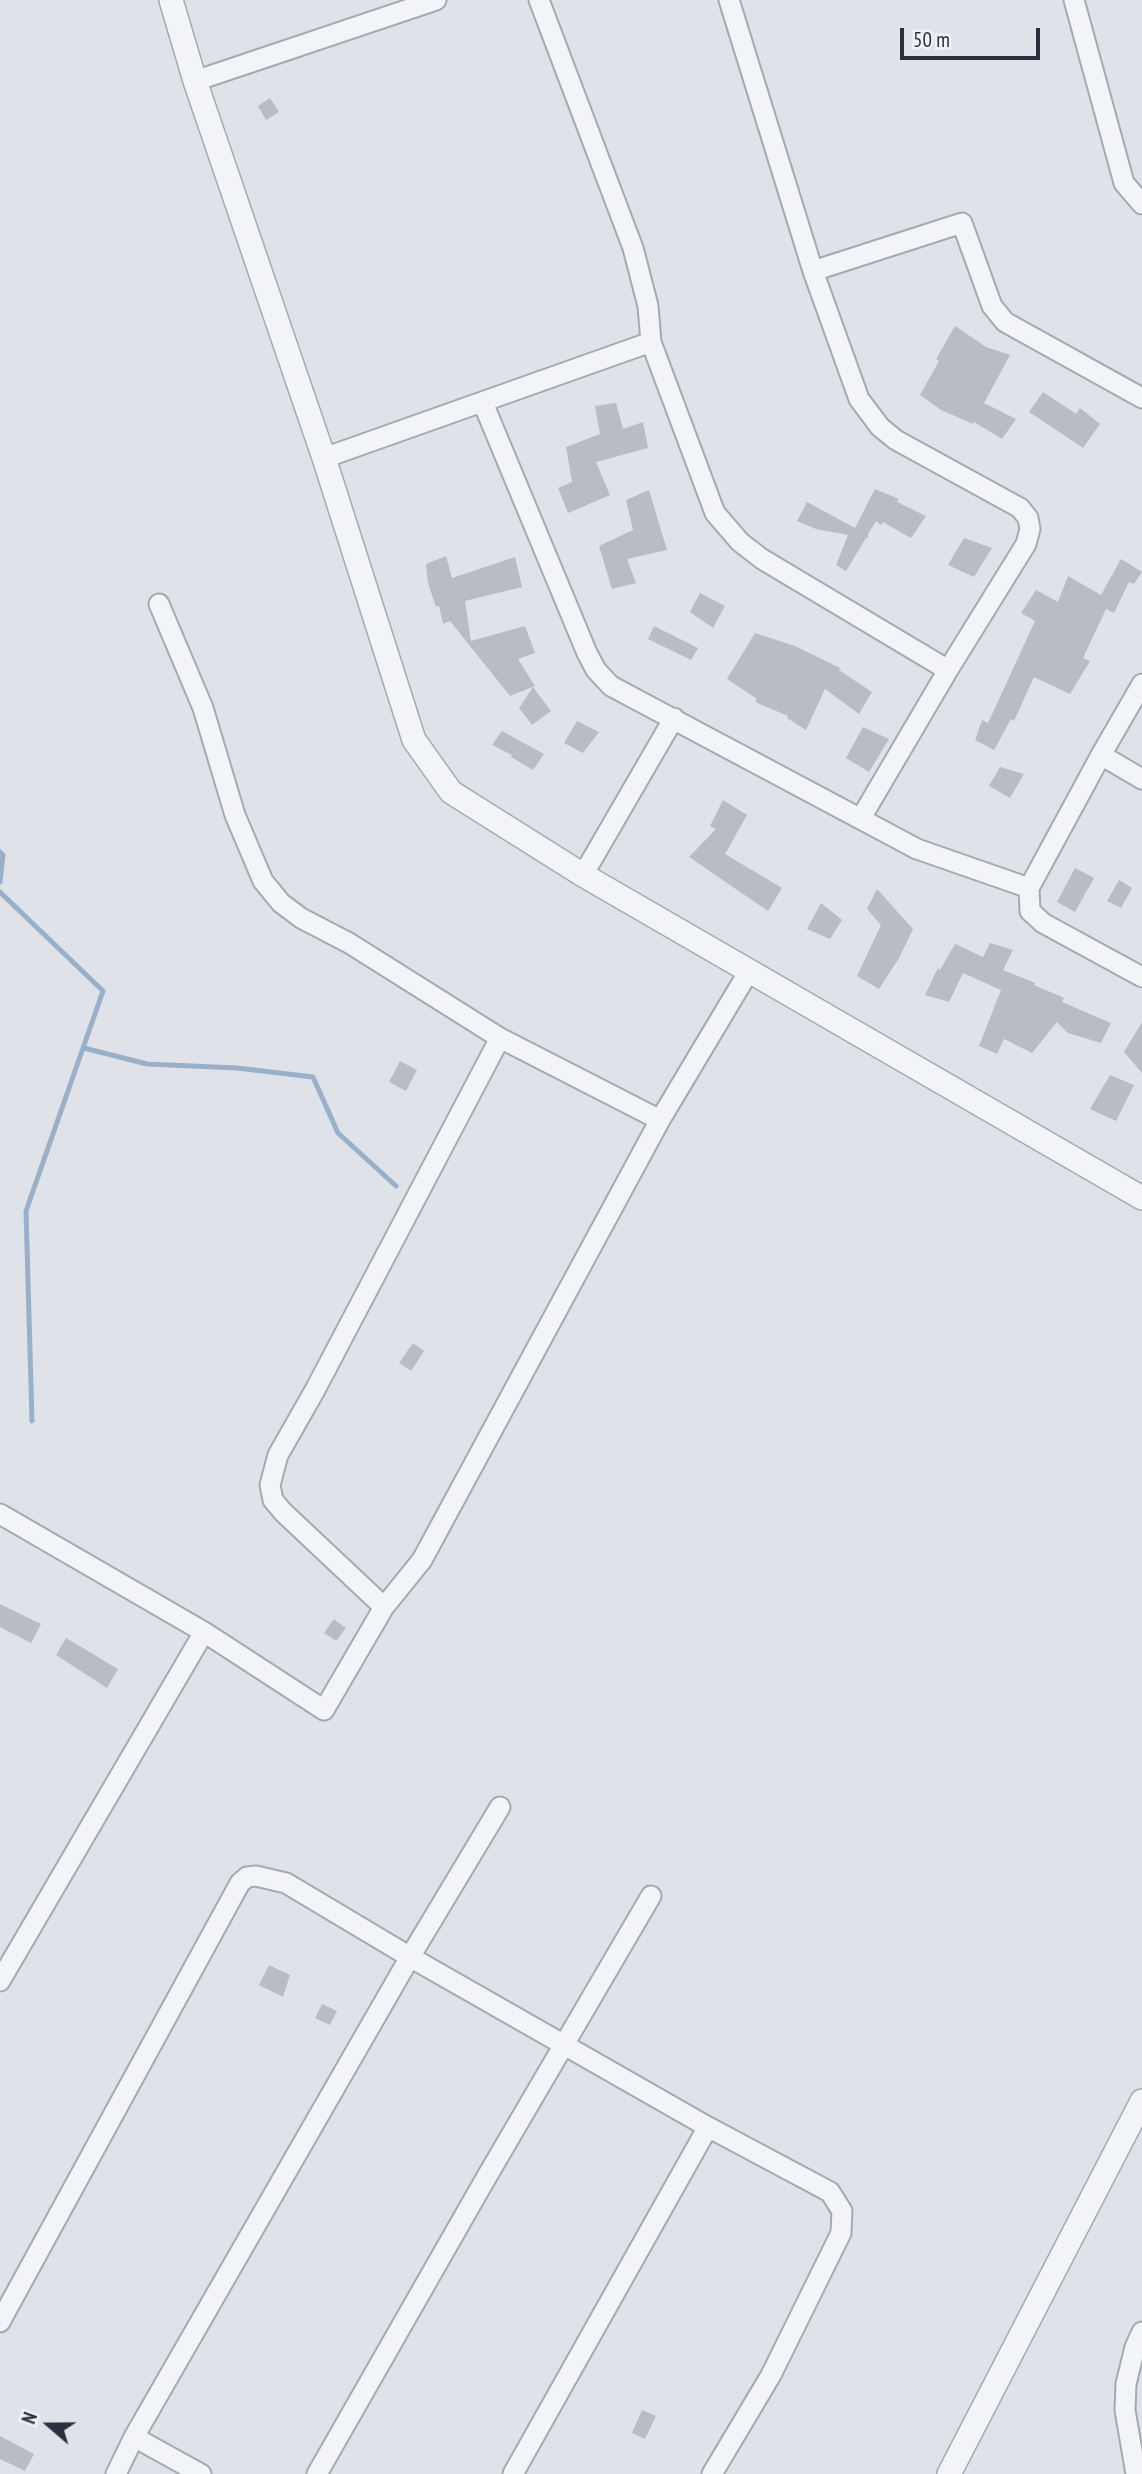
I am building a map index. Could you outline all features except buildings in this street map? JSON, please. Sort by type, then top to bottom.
[{"type":"street","points":[[171,0],[195,81],[324,458],[414,740],[451,792],[583,875],[1142,1198]]},
{"type":"street","points":[[195,81],[436,0]]},
{"type":"street","points":[[539,0],[633,247],[648,306],[651,342],[715,513],[740,542],[762,559],[948,670]]},
{"type":"street","points":[[729,0],[813,271],[859,399],[880,427],[896,440],[1020,508],[1028,518],[1030,529],[1026,544],[861,818]]},
{"type":"street","points":[[1074,0],[1124,183],[1142,204]]},
{"type":"street","points":[[813,271],[962,223],[992,306],[1005,322],[1142,398]]},
{"type":"street","points":[[324,458],[651,342]]},
{"type":"street","points":[[483,403],[596,670],[611,686],[917,849],[1029,888]]},
{"type":"street","points":[[159,604],[203,708],[235,815],[263,881],[281,903],[301,918],[349,943],[500,1038],[660,1120]]},
{"type":"street","points":[[1142,684],[1029,888],[1030,911],[1043,923],[1142,977]]},
{"type":"street","points":[[583,875],[674,718]]},
{"type":"street","points":[[1101,755],[1142,779]]},
{"type":"street","points":[[0,1514],[204,1632],[324,1710],[384,1607],[422,1560],[660,1120],[749,971]]},
{"type":"street","points":[[384,1607],[283,1512],[273,1500],[270,1485],[278,1455],[315,1390],[500,1038]]},
{"type":"street","points":[[0,1981],[204,1632]]},
{"type":"street","points":[[116,2474],[134,2437],[410,1957],[500,1807]]},
{"type":"street","points":[[0,2322],[240,1883],[247,1877],[256,1876],[286,1883],[708,2127],[830,2192],[842,2211],[841,2232],[836,2244],[771,2375],[712,2474]]},
{"type":"street","points":[[317,2474],[651,1896]]},
{"type":"street","points":[[949,2474],[1142,2101]]},
{"type":"street","points":[[513,2474],[708,2127]]},
{"type":"street","points":[[1136,2474],[1125,2410],[1126,2384],[1135,2347],[1142,2332]]},
{"type":"street","points":[[134,2437],[201,2474]]},
{"type":"waterway","points":[[0,852],[3,855],[0,882]]},
{"type":"waterway","points":[[0,892],[103,991],[26,1211],[32,1421]]},
{"type":"waterway","points":[[84,1048],[147,1064],[237,1068],[313,1077],[338,1133],[396,1186]]}]
